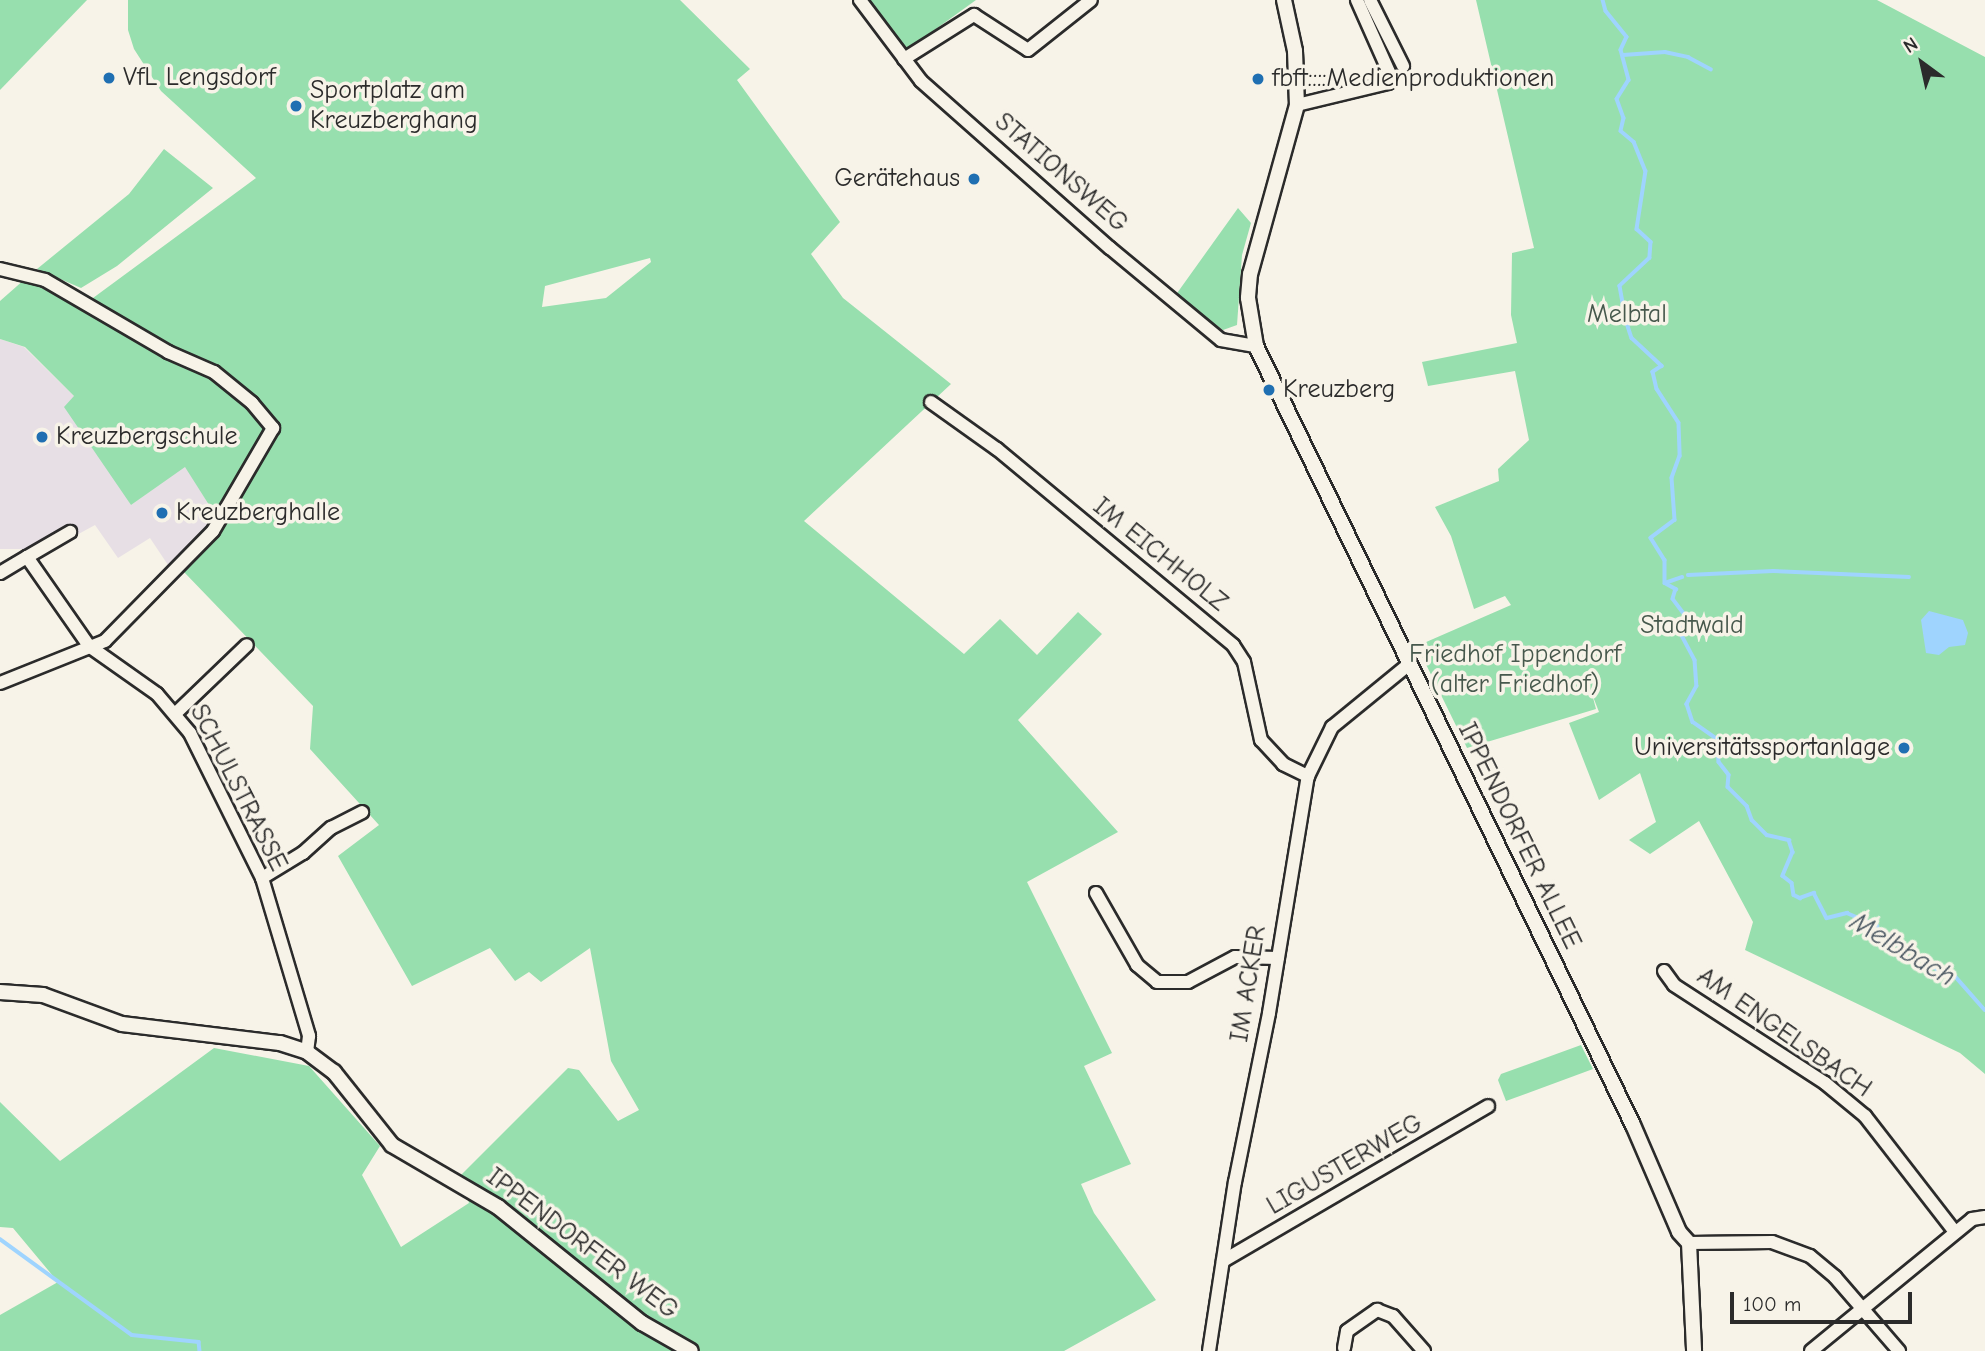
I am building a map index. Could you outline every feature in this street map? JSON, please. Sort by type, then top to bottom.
[{"type":"street","name":"STATIONSWEG","points":[[860,0],[904,60],[931,89],[1221,340],[1256,346]]},
{"type":"street","points":[[904,60],[974,15],[1028,50],[1091,0]]},
{"type":"street","name":"IPPENDORFER ALLEE","points":[[1284,0],[1295,51],[1297,105],[1250,274],[1248,298],[1256,346],[1408,665],[1633,1125],[1679,1232],[1689,1243],[1694,1351]]},
{"type":"street","points":[[1297,105],[1388,83],[1390,72],[1357,0]]},
{"type":"street","points":[[1370,0],[1403,66]]},
{"type":"street","points":[[0,269],[30,274],[168,352],[214,372],[252,403],[273,428],[213,531],[105,641],[0,683]]},
{"type":"street","name":"IM EICHHOLZ","points":[[931,402],[997,449],[1226,639],[1244,662],[1261,740],[1283,764],[1308,776]]},
{"type":"street","points":[[0,573],[70,532]]},
{"type":"street","name":"SCHULSTRASSE","points":[[27,557],[89,646],[176,713],[262,878],[309,1036],[307,1052]]},
{"type":"street","points":[[176,713],[247,645]]},
{"type":"street","name":"IM ACKER","points":[[1209,1351],[1308,776],[1332,727],[1408,665]]},
{"type":"street","points":[[262,878],[303,853],[342,821],[362,812]]},
{"type":"street","points":[[1096,893],[1137,965],[1157,982],[1188,982],[1235,957],[1278,958]]},
{"type":"street","name":"AM ENGELSBACH","points":[[1664,971],[1674,985],[1825,1083],[1865,1116],[1955,1232]]},
{"type":"street","name":"IPPENDORFER WEG","points":[[0,992],[43,995],[122,1024],[280,1043],[307,1052],[334,1072],[392,1145],[498,1207],[642,1323],[691,1351]]},
{"type":"street","name":"LIGUSTERWEG","points":[[1223,1261],[1488,1106]]},
{"type":"street","points":[[1811,1351],[1955,1232],[1983,1217]]},
{"type":"street","points":[[1689,1243],[1701,1246],[1762,1242],[1791,1247],[1819,1263],[1863,1308],[1899,1351]]},
{"type":"street","points":[[1344,1348],[1347,1331],[1377,1310],[1393,1316],[1424,1351]]},
{"type":"shaded area","name":"Kreuzbergschule","points":[[0,339],[24,347],[74,396],[131,505],[185,466],[216,516],[170,568],[150,538],[118,558],[95,525],[73,537],[69,530],[30,549],[0,549]]},
{"type":"green space","points":[[0,0],[87,0],[0,90]]},
{"type":"green space","points":[[128,0],[680,0],[750,69],[737,80],[840,222],[811,254],[843,298],[951,384],[804,521],[964,654],[1000,619],[1037,655],[1078,612],[1102,634],[1018,720],[1118,832],[1027,882],[1112,1053],[1084,1066],[1131,1164],[1081,1184],[1094,1213],[1156,1300],[1064,1351],[0,1351],[0,1315],[58,1282],[13,1228],[0,1227],[0,1102],[60,1161],[214,1048],[309,1066],[380,1146],[362,1175],[401,1247],[469,1203],[460,1176],[568,1068],[579,1070],[618,1121],[639,1110],[611,1061],[590,948],[541,982],[529,972],[515,981],[490,948],[412,986],[338,856],[379,825],[310,749],[313,706],[184,572],[228,520],[278,430],[254,400],[93,305],[93,298],[256,178],[161,91],[134,49],[128,30]],"holes":[[[650,258],[651,262],[606,298],[542,307],[545,286]]]},
{"type":"green space","points":[[868,0],[976,0],[904,52]]},
{"type":"green space","points":[[1476,0],[1877,0],[1985,57],[1985,1074],[1960,1053],[1745,950],[1753,922],[1699,821],[1650,854],[1629,840],[1656,822],[1640,773],[1599,800],[1569,723],[1599,712],[1592,694],[1596,709],[1467,748],[1417,646],[1511,605],[1505,596],[1474,609],[1451,536],[1435,507],[1499,481],[1498,469],[1529,440],[1515,371],[1428,386],[1422,362],[1517,343],[1511,315],[1512,253],[1534,248]]},
{"type":"green space","points":[[164,149],[213,188],[117,266],[81,288],[37,269],[129,194]]},
{"type":"green space","points":[[1238,208],[1251,223],[1242,255],[1237,325],[1223,330],[1175,296]]},
{"type":"green space","points":[[25,279],[212,375],[268,428],[216,516],[185,467],[131,505],[64,407],[74,396],[25,347],[0,339],[0,301]]},
{"type":"green space","points":[[1581,1045],[1593,1069],[1506,1101],[1498,1080],[1501,1074]]},
{"type":"water","points":[[1929,611],[1963,620],[1968,633],[1965,645],[1949,647],[1939,655],[1926,653],[1921,620]]},
{"type":"waterway","name":"Melbbach","points":[[1603,0],[1606,11],[1627,37],[1621,50],[1629,80],[1617,99],[1624,118],[1621,131],[1634,142],[1646,171],[1637,229],[1651,242],[1650,258],[1620,286],[1626,320],[1632,338],[1662,366],[1653,372],[1657,389],[1679,423],[1680,456],[1672,478],[1675,520],[1651,538],[1665,560],[1665,583],[1676,589],[1673,599],[1688,619],[1679,630],[1695,660],[1697,686],[1687,704],[1693,722],[1717,739],[1719,762],[1729,775],[1728,787],[1747,806],[1752,820],[1767,835],[1789,840],[1793,852],[1783,876],[1792,883],[1794,895],[1800,898],[1814,893],[1827,918],[1847,913],[1877,926],[1882,941],[1906,946],[1943,974],[1955,976],[1985,1010]]},
{"type":"waterway","points":[[1623,55],[1665,52],[1688,57],[1711,69]]},
{"type":"waterway","points":[[1688,575],[1773,571],[1909,577]]},
{"type":"waterway","points":[[1665,583],[1682,577]]},
{"type":"waterway","points":[[0,1239],[132,1335],[199,1342],[200,1351]]},
{"type":"place","name":"VfL Lengsdorf","points":[[109,78]]},
{"type":"place","name":"fbft::::Medienproduktionen","points":[[1258,79]]},
{"type":"place","name":"Sportplatz am Kreuzberghang","points":[[296,106]]},
{"type":"place","name":"Gerätehaus","points":[[974,179]]},
{"type":"place","name":"Kreuzberg","points":[[1269,390]]},
{"type":"place","name":"Kreuzbergschule","points":[[42,437]]},
{"type":"place","name":"Kreuzberghalle","points":[[162,513]]},
{"type":"place","name":"Universitätssportanlage","points":[[1904,748]]},
{"type":"park label","name":"Melbtal","points":[[1627,315]]},
{"type":"park label","name":"Stadtwald","points":[[1692,626]]},
{"type":"park label","name":"Friedhof Ippendorf (alter Friedhof)","points":[[1515,670]]}]
